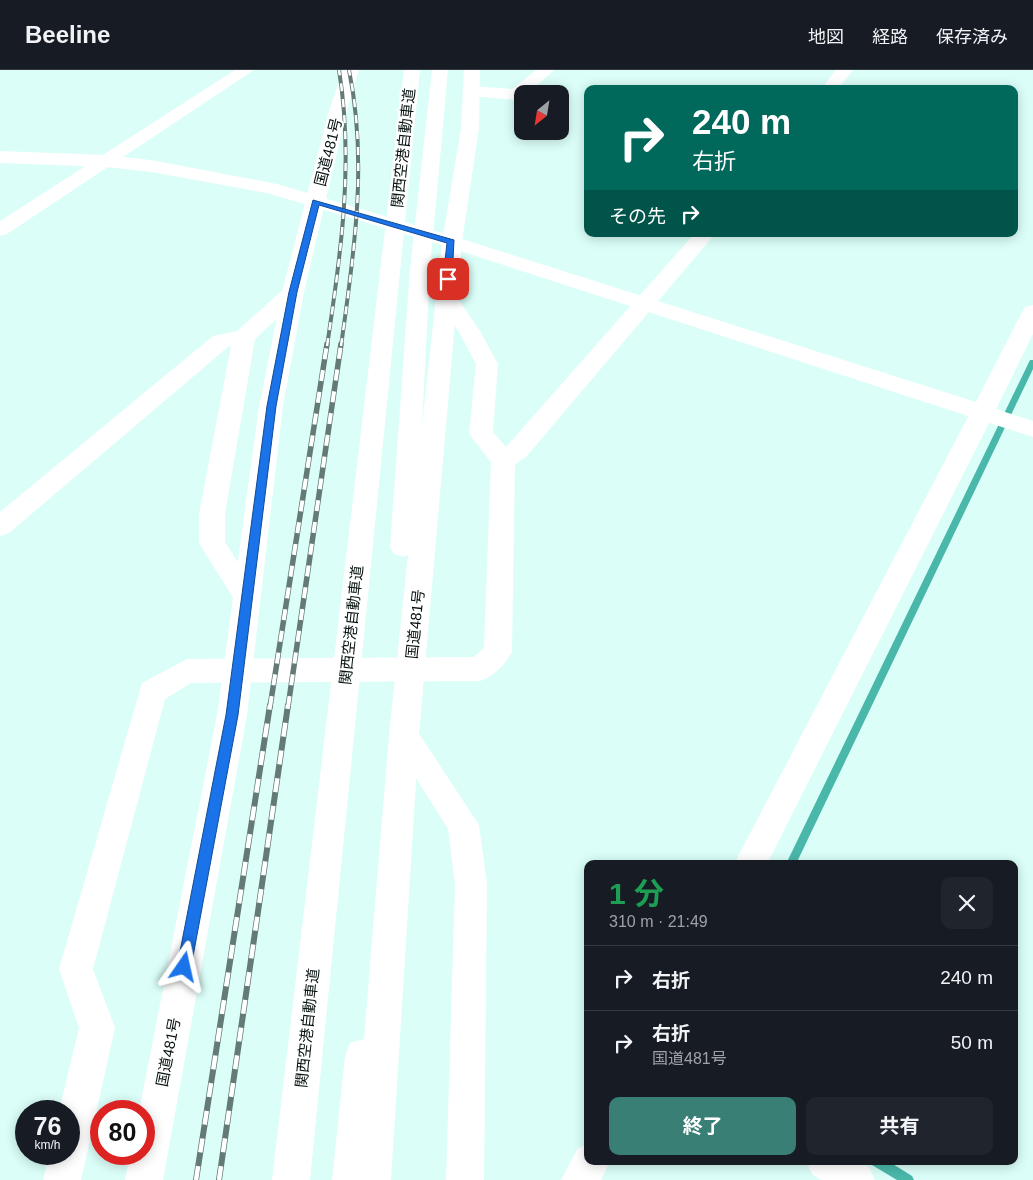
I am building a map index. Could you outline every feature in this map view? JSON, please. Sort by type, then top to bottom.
[{"type":"main road","points":[[0,230],[246,70]]},
{"type":"main road","name":"国道481号","points":[[144,1180],[232,715],[271,406],[293,292],[337,114],[350,70]]},
{"type":"main road","name":"関西空港自動車道","points":[[291,1180],[412,70]]},
{"type":"main road","name":"関西空港自動車道","points":[[351,1180],[372,950],[408,492],[420,269],[440,70]]},
{"type":"main road","points":[[472,81],[516,95],[546,70]]},
{"type":"main road","points":[[832,85],[845,70]]},
{"type":"main road","name":"国道481号","points":[[372,1180],[410,669],[446,298],[452,242],[470,128],[472,81]]},
{"type":"main road","points":[[0,157],[106,161],[221,178],[270,188],[452,242],[1033,429]]},
{"type":"main road","points":[[503,460],[517,451],[702,237]]},
{"type":"main road","points":[[0,526],[221,341],[244,337],[293,292]]},
{"type":"main road","points":[[80,1102],[97,1028],[76,970],[152,692],[187,671],[480,669],[498,652],[503,460],[481,434],[487,364],[469,331],[446,298]]},
{"type":"main road","points":[[752,860],[1033,312]]},
{"type":"main road","points":[[244,337],[212,514],[212,543],[247,597]]},
{"type":"main road","points":[[404,736],[463,825],[471,884],[465,1180]]},
{"type":"main road","points":[[62,1180],[65,1165]]},
{"type":"main road","points":[[580,1180],[589,1165]]},
{"type":"main road","points":[[832,1165],[856,1180]]},
{"type":"waterway","points":[[793,860],[1033,362]]},
{"type":"waterway","points":[[883,1165],[908,1180]]},
{"type":"railway","points":[[327,346],[344,208],[345,139],[339,70]]},
{"type":"railway","points":[[341,346],[354,242],[358,174],[355,104],[349,70]]},
{"type":"railway","points":[[270,707],[327,344]]},
{"type":"railway","points":[[288,707],[341,344]]},
{"type":"railway","points":[[196,1180],[270,705]]},
{"type":"railway","points":[[219,1180],[288,705]]},
{"type":"route","points":[[184,967],[232,715],[271,406],[293,292],[316,201],[452,242],[448,279]]}]
